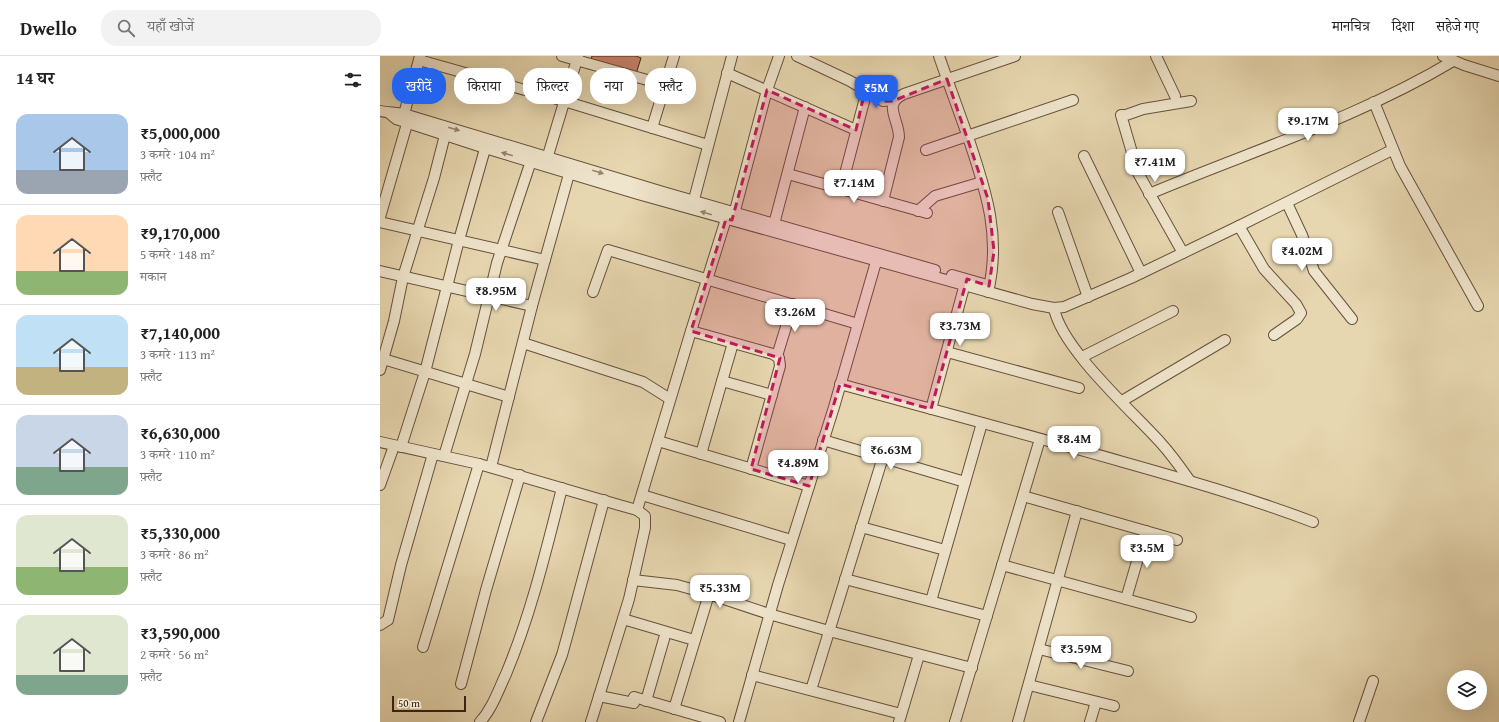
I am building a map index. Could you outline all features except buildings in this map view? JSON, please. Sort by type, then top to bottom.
[{"type":"street","points":[[562,56],[577,58],[645,79]]},
{"type":"street","points":[[670,68],[674,56]]},
{"type":"street","points":[[693,205],[732,56]]},
{"type":"street","points":[[637,510],[707,280],[731,217],[767,90],[779,56]]},
{"type":"street","points":[[797,56],[850,81],[883,101],[894,100],[904,94],[1015,56]]},
{"type":"street","points":[[938,56],[967,136],[991,216],[994,243],[989,289]]},
{"type":"street","points":[[1156,56],[1175,96]]},
{"type":"street","points":[[1443,56],[1464,66],[1499,76]]},
{"type":"street","points":[[380,217],[407,118],[420,58],[523,89]]},
{"type":"street","points":[[574,68],[577,58]]},
{"type":"street","points":[[1149,194],[1333,121],[1411,84],[1453,61]]},
{"type":"street","points":[[727,73],[856,130]]},
{"type":"street","points":[[841,189],[866,94],[865,90]]},
{"type":"street","points":[[883,201],[899,137],[899,131],[892,105],[894,100]]},
{"type":"street","points":[[926,150],[1073,100]]},
{"type":"street","points":[[1183,253],[1138,173],[1121,115],[1126,115],[1143,109],[1191,101]]},
{"type":"street","points":[[1374,102],[1392,150],[1406,178],[1478,306]]},
{"type":"street","points":[[546,161],[563,104]]},
{"type":"street","points":[[574,104],[708,145]]},
{"type":"street","points":[[652,128],[659,104]]},
{"type":"street","points":[[774,224],[805,107]]},
{"type":"street","points":[[385,112],[397,112],[445,135],[487,143],[531,161],[546,161]]},
{"type":"street","points":[[407,118],[731,217],[966,282],[1032,304],[1054,308],[1064,307],[1141,273],[1287,203],[1392,150]]},
{"type":"street","points":[[380,370],[382,358],[394,321],[403,277],[428,198],[445,135]]},
{"type":"street","points":[[380,485],[398,447],[425,372],[459,240],[487,143]]},
{"type":"street","points":[[1084,156],[1141,273]]},
{"type":"street","points":[[380,626],[388,620],[401,565],[438,455],[467,384],[477,348],[488,296],[501,250],[531,161]]},
{"type":"street","points":[[491,467],[532,306],[571,169]]},
{"type":"street","points":[[788,174],[922,212],[935,196],[982,182]]},
{"type":"street","points":[[1287,203],[1302,235],[1314,271],[1352,319]]},
{"type":"street","points":[[1058,212],[1088,297]]},
{"type":"street","points":[[731,217],[774,224],[878,257]]},
{"type":"street","points":[[380,222],[545,260]]},
{"type":"street","points":[[1239,226],[1264,269],[1296,304],[1301,313],[1300,316],[1274,335]]},
{"type":"street","points":[[593,292],[608,250],[858,324]]},
{"type":"street","points":[[739,722],[791,540],[809,486],[878,257]]},
{"type":"street","points":[[380,271],[532,306]]},
{"type":"street","points":[[931,409],[966,282]]},
{"type":"street","points":[[989,289],[1068,305]]},
{"type":"street","points":[[776,356],[793,304]]},
{"type":"street","points":[[1054,308],[1060,327],[1082,357],[1169,452],[1190,481]]},
{"type":"street","points":[[1082,357],[1173,311]]},
{"type":"street","points":[[691,331],[779,358],[780,366],[750,468]]},
{"type":"street","points":[[1122,401],[1225,340]]},
{"type":"street","points":[[523,343],[643,382],[670,399]]},
{"type":"street","points":[[701,454],[733,343]]},
{"type":"street","points":[[947,352],[1079,388]]},
{"type":"street","points":[[382,358],[509,397]]},
{"type":"street","points":[[722,381],[772,395]]},
{"type":"street","points":[[840,384],[1190,481],[1249,499],[1313,522]]},
{"type":"street","points":[[931,601],[982,423]]},
{"type":"street","points":[[955,722],[1040,439]]},
{"type":"street","points":[[823,440],[965,482]]},
{"type":"street","points":[[658,441],[809,486]]},
{"type":"street","points":[[380,442],[479,464],[520,475],[637,510],[645,516],[646,521],[623,619],[591,722]]},
{"type":"street","points":[[811,690],[883,457]]},
{"type":"street","points":[[423,647],[479,464]]},
{"type":"street","points":[[461,684],[486,590],[520,475]]},
{"type":"street","points":[[480,722],[488,712],[493,702],[525,624],[534,597],[562,488]]},
{"type":"street","points":[[642,495],[791,540]]},
{"type":"street","points":[[1023,496],[1177,540]]},
{"type":"street","points":[[536,722],[565,643],[604,500]]},
{"type":"street","points":[[1018,722],[1077,511]]},
{"type":"street","points":[[862,527],[945,550]]},
{"type":"street","points":[[1126,599],[1146,531]]},
{"type":"street","points":[[1002,565],[1191,617]]},
{"type":"street","points":[[845,579],[987,616]]},
{"type":"street","points":[[633,580],[677,585],[829,631],[972,668]]},
{"type":"street","points":[[674,709],[709,594]]},
{"type":"street","points":[[623,619],[694,640]]},
{"type":"street","points":[[646,701],[666,632]]},
{"type":"street","points":[[1039,649],[1128,671]]},
{"type":"street","points":[[752,674],[811,690],[900,718],[919,654]]},
{"type":"street","points":[[1359,722],[1373,681]]},
{"type":"street","points":[[1028,685],[1114,706]]},
{"type":"street","points":[[599,696],[646,701],[720,722]]},
{"type":"street","points":[[1090,722],[1096,702]]},
{"type":"highlighted area","points":[[947,79],[988,199],[994,251],[989,286],[967,279],[931,409],[840,384],[809,486],[751,469],[780,358],[691,331],[726,219],[732,220],[767,90],[856,130],[865,90],[883,101],[893,101]]}]
